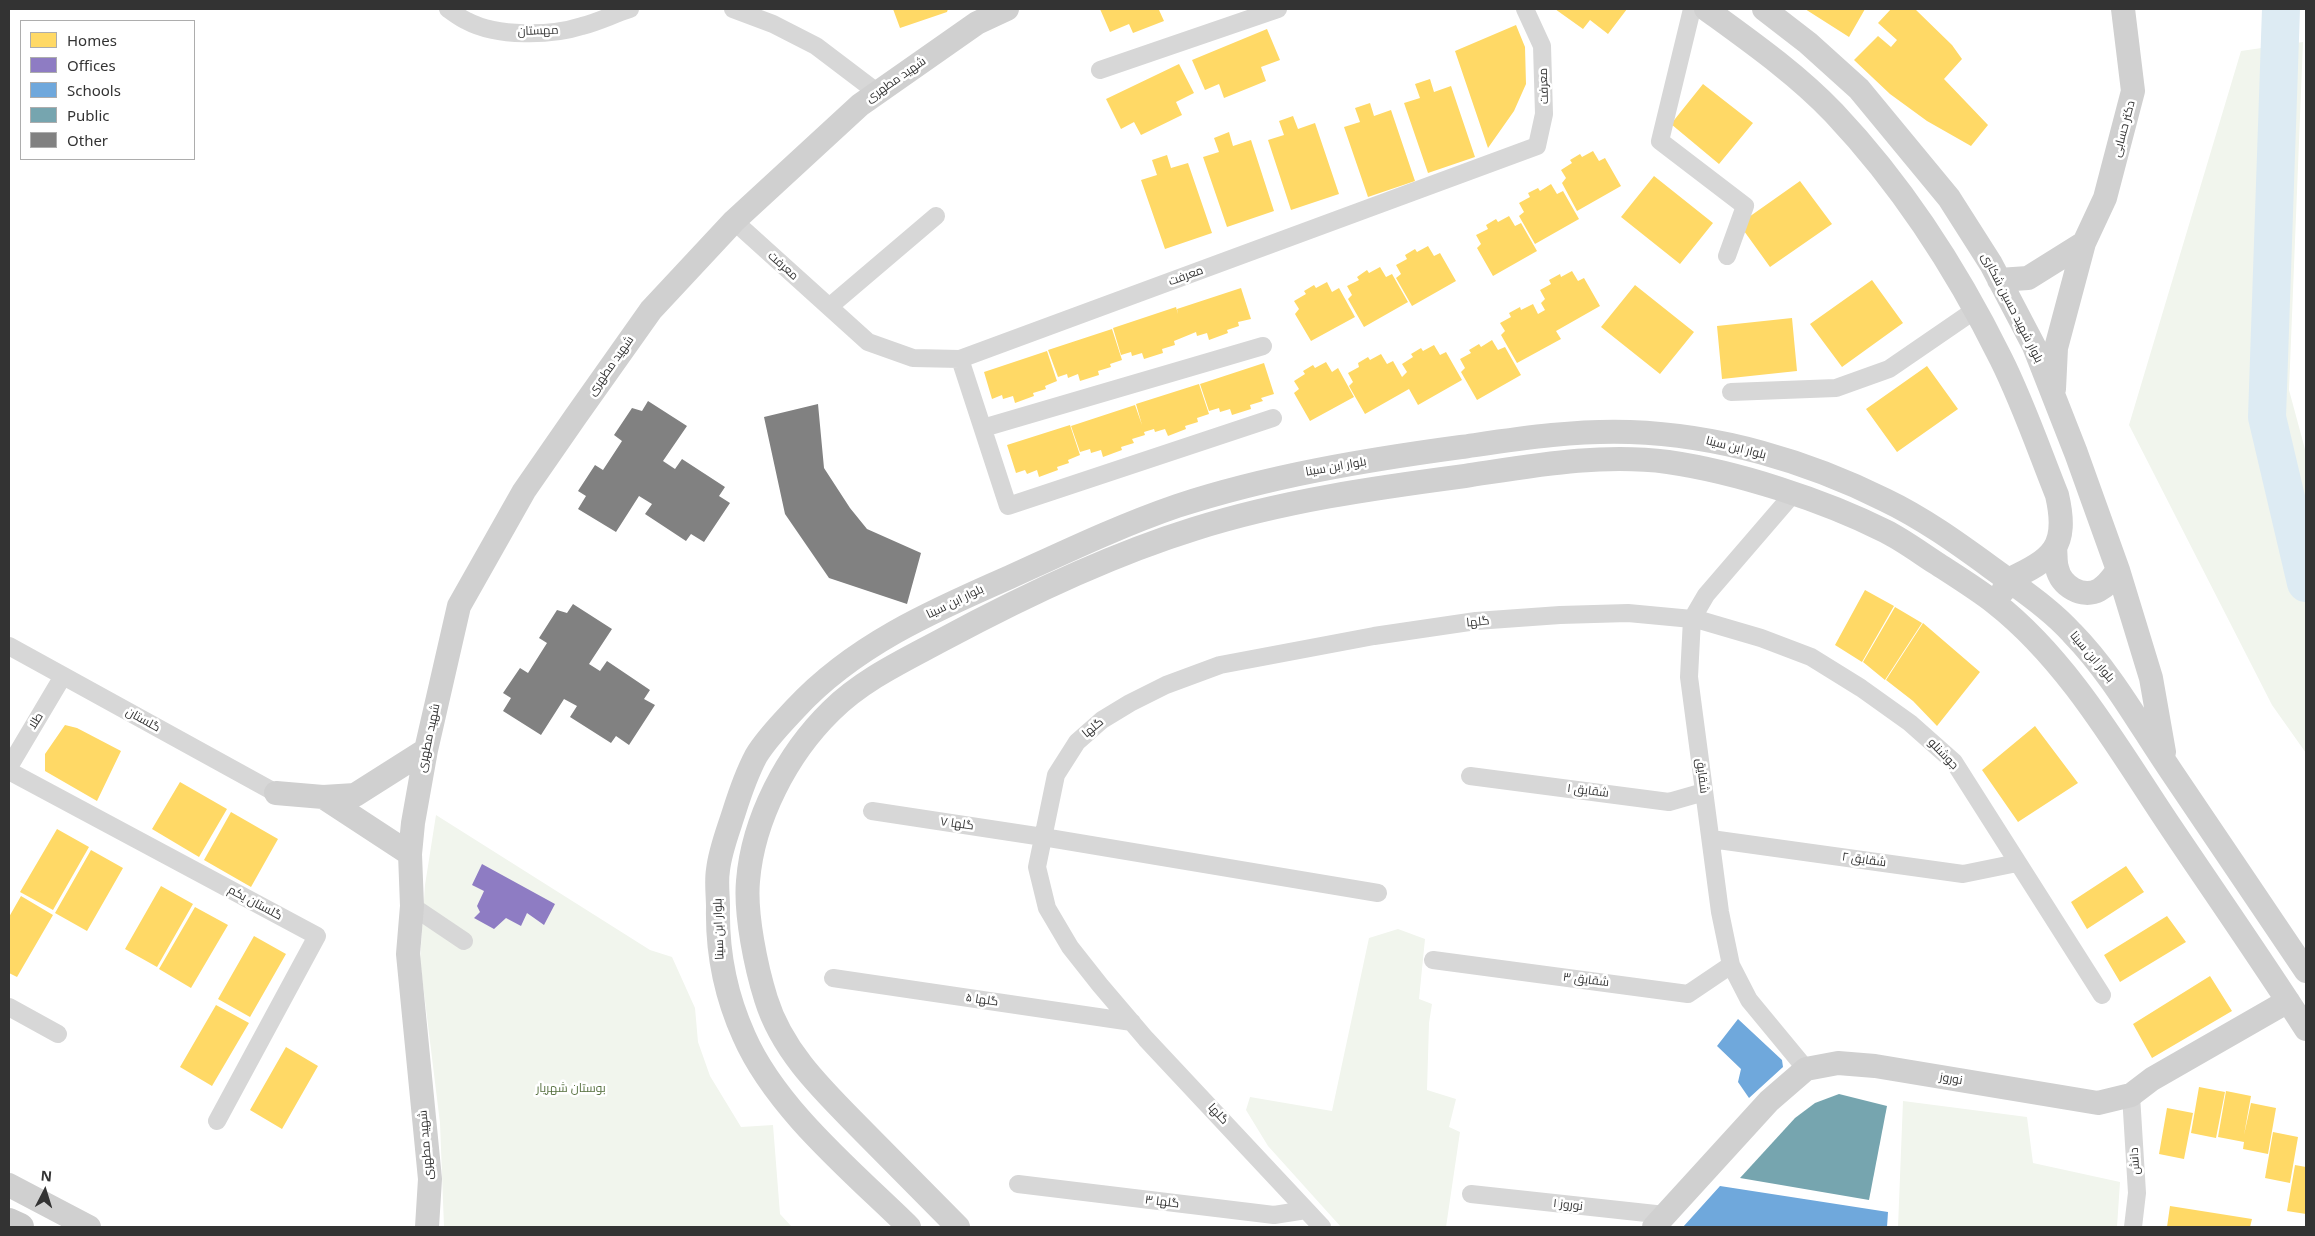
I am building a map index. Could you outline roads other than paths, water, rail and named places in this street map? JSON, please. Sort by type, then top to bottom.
[{"type":"main road","name":"شهید مطهری","points":[[427,1227],[430,1179],[408,954],[412,906],[410,854],[413,823],[426,750],[459,606],[524,491],[651,310],[734,221],[860,106],[977,23],[1007,9]]},
{"type":"main road","points":[[1706,9],[1786,70],[1834,113],[1921,218],[1975,310],[2006,369],[2057,495],[2062,519],[2061,533],[2055,548],[2033,568],[2008,580],[1997,604]]},
{"type":"main road","name":"بلوار شهید حسین شکاری","points":[[1764,9],[1808,43],[1859,88],[1949,198],[1999,280],[2034,346],[2118,570],[2151,678],[2166,764]]},
{"type":"main road","name":"دکتر حسابی","points":[[2053,396],[2056,348],[2084,243],[2105,198],[2133,91],[2123,9]]},
{"type":"main road","points":[[1999,280],[2028,278],[2084,243]]},
{"type":"main road","name":"بلوار ابن سینا","points":[[909,1227],[803,1122],[762,1071],[744,1038],[733,1009],[721,968],[717,932],[718,870],[739,796],[757,755],[778,728],[814,689],[851,658],[887,636],[956,601],[1097,537],[1173,508],[1231,490],[1291,475],[1492,442],[1579,433],[1622,431],[1688,437],[1782,459],[1841,480],[1889,502],[1951,538],[2050,610],[2075,636],[2117,687],[2166,764],[2306,971]]},
{"type":"main road","points":[[958,1227],[811,1078],[788,1044],[768,1004],[750,921],[748,883],[753,848],[765,813],[784,772],[829,713],[863,684],[971,625],[1033,595],[1151,544],[1195,528],[1286,505],[1550,463],[1604,459],[1666,462],[1718,472],[1824,503],[1890,533],[1997,604],[2045,651],[2075,687],[2112,737],[2306,1029]]},
{"type":"main road","points":[[2055,548],[2057,569],[2065,584],[2079,592],[2097,591],[2108,584],[2118,570]]},
{"type":"main road","points":[[276,793],[323,797],[355,795],[426,750]]},
{"type":"main road","points":[[323,797],[410,854]]},
{"type":"main road","name":"نوروز","points":[[1806,1069],[1838,1063],[1874,1066],[2098,1103],[2131,1095],[2152,1079],[2288,1001]]},
{"type":"main road","points":[[1659,1221],[1769,1101],[1806,1069]]},
{"type":"main road","points":[[9,1185],[89,1227]]},
{"type":"main road","points":[[9,1222],[20,1227]]},
{"type":"street","name":"مهستان","points":[[448,9],[468,22],[494,30],[524,33],[550,32],[582,27],[630,9]]},
{"type":"street","points":[[733,9],[772,24],[816,46],[878,93]]},
{"type":"street","points":[[1100,70],[1278,9]]},
{"type":"street","name":"معرفت","points":[[734,221],[868,342],[913,358],[960,359],[1537,146],[1544,114],[1542,46],[1525,9]]},
{"type":"street","points":[[1692,9],[1660,141],[1745,206],[1727,256]]},
{"type":"street","points":[[829,307],[936,216]]},
{"type":"street","points":[[1731,392],[1836,388],[1889,369],[1975,310]]},
{"type":"street","points":[[983,428],[1263,346]]},
{"type":"street","points":[[960,359],[1008,506],[1274,418]]},
{"type":"street","name":"شقایق","points":[[1793,494],[1706,595],[1692,620],[1689,676],[1720,912],[1731,965],[1749,1000],[1806,1069]]},
{"type":"street","name":"گلها","points":[[1322,1227],[1132,1022],[1070,947],[1047,908],[1037,867],[1056,775],[1077,742],[1102,720],[1166,685],[1220,665],[1356,639],[1476,622],[1560,615],[1628,613],[1692,620]]},
{"type":"street","name":"جوشنلو","points":[[1692,620],[1703,621],[1761,638],[1811,657],[1910,723],[1954,762],[2102,995]]},
{"type":"street","name":"گلستان","points":[[9,646],[276,793]]},
{"type":"street","name":"طلا","points":[[9,767],[63,676]]},
{"type":"street","name":"گلستان یکم","points":[[9,771],[317,936],[217,1121]]},
{"type":"street","name":"شقایق ۱","points":[[1470,776],[1668,802],[1704,792]]},
{"type":"street","name":"گلها ۷","points":[[872,812],[1043,837],[1378,893]]},
{"type":"street","name":"شقایق ۲","points":[[1711,838],[1963,874],[2017,862]]},
{"type":"street","points":[[412,906],[464,941]]},
{"type":"street","name":"شقایق ۳","points":[[1433,960],[1688,994],[1731,965]]},
{"type":"street","name":"گلها ۵","points":[[832,978],[1132,1022]]},
{"type":"street","points":[[9,1007],[58,1034]]},
{"type":"street","name":"دانش","points":[[2131,1095],[2137,1193],[2133,1227]]},
{"type":"street","name":"گلها ۳","points":[[1018,1184],[1274,1215],[1306,1210]]},
{"type":"street","name":"نوروز ۱","points":[[1471,1194],[1659,1221]]},
{"type":"waterway","points":[[2281,9],[2267,417],[2306,583]]},
{"type":"park label","name":"بوستان شهریار","points":[[571,1089]]}]
